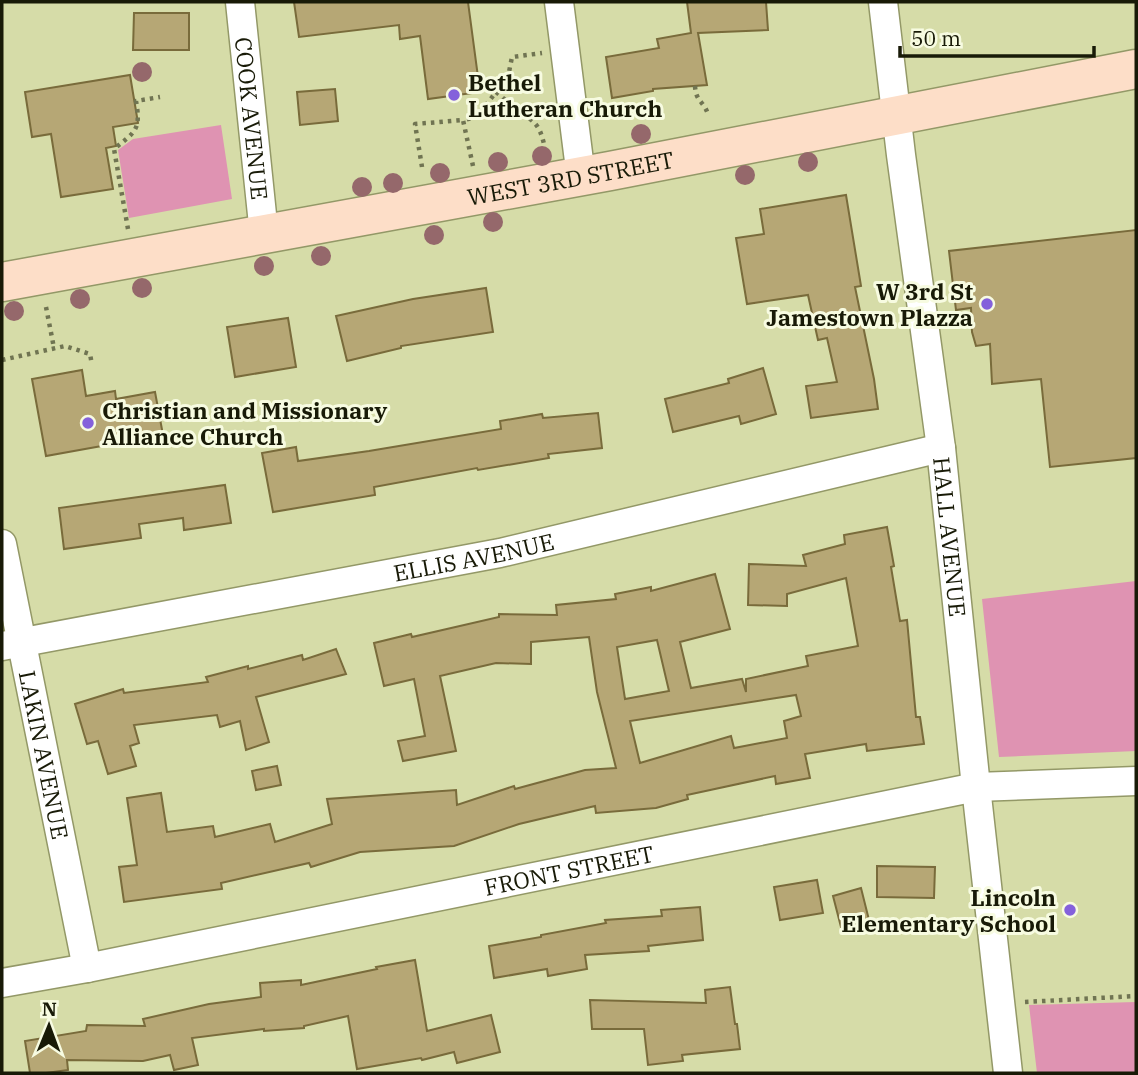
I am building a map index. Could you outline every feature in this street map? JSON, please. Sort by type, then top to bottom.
[{"type":"street","name":"COOK AVENUE","points":[[240,2],[264,234]]},
{"type":"street","points":[[559,2],[581,177]]},
{"type":"street","name":"HALL AVENUE","points":[[883,2],[941,448],[1008,1073]]},
{"type":"street","name":"WEST 3RD STREET","points":[[2,282],[581,177],[1136,69]]},
{"type":"street","name":"ELLIS AVENUE","points":[[12,644],[500,553],[941,448]]},
{"type":"street","name":"LAKIN AVENUE","points":[[2,544],[12,644],[87,968]]},
{"type":"street","name":"FRONT STREET","points":[[2,983],[976,787],[1136,781]]},
{"type":"path","points":[[422,167],[415,124],[477,117],[508,77],[512,57],[565,50]]},
{"type":"path","points":[[695,86],[695,96],[708,114]]},
{"type":"path","points":[[496,92],[533,120],[544,144]]},
{"type":"path","points":[[132,258],[114,149],[138,126],[136,101],[160,97]]},
{"type":"path","points":[[463,120],[472,158]]},
{"type":"path","points":[[40,275],[54,348]]},
{"type":"path","points":[[2,360],[65,346],[90,354],[92,365]]},
{"type":"path","points":[[1024,989],[1026,1002],[1136,996]]},
{"type":"shaded area","points":[[221,125],[232,199],[129,218],[118,150],[133,139]]},
{"type":"shaded area","points":[[1136,581],[1136,751],[999,757],[982,599]]},
{"type":"shaded area","points":[[1136,1002],[1136,1073],[1037,1073],[1029,1005]]},
{"type":"building","points":[[294,2],[468,2],[480,92],[428,99],[420,36],[400,39],[399,25],[299,37]]},
{"type":"building","points":[[687,2],[766,2],[768,30],[698,33],[707,85],[653,89],[612,98],[606,57],[659,48],[657,39],[691,33]]},
{"type":"building","points":[[134,13],[189,13],[189,50],[133,50]]},
{"type":"building","points":[[130,75],[138,123],[113,127],[116,146],[106,148],[113,189],[61,197],[51,134],[32,137],[25,92]]},
{"type":"building","points":[[335,89],[338,121],[300,125],[297,92]]},
{"type":"building","points":[[846,195],[861,286],[855,287],[878,409],[811,418],[806,386],[837,382],[827,338],[818,340],[808,295],[747,304],[736,238],[764,234],[760,209]]},
{"type":"building","points":[[1136,230],[1136,458],[1050,467],[1041,379],[992,384],[990,344],[976,346],[972,332],[971,308],[956,310],[949,251]]},
{"type":"building","points":[[486,288],[493,332],[401,346],[347,361],[336,316],[413,299]]},
{"type":"building","points":[[288,318],[296,367],[235,377],[227,327]]},
{"type":"building","points":[[763,368],[776,414],[741,424],[739,416],[673,432],[665,399],[729,383],[728,379]]},
{"type":"building","points":[[82,370],[86,396],[115,391],[116,399],[155,392],[163,435],[46,456],[32,379]]},
{"type":"building","points":[[598,413],[602,448],[548,454],[549,458],[374,487],[375,495],[273,512],[262,453],[296,447],[298,461],[501,429],[500,421],[542,414],[543,418]]},
{"type":"building","points":[[225,485],[231,523],[184,530],[183,518],[139,524],[141,538],[64,549],[59,508]]},
{"type":"building","points":[[887,527],[900,621],[907,620],[916,717],[920,717],[924,744],[867,751],[866,744],[805,754],[810,778],[776,784],[775,776],[687,795],[688,799],[656,808],[596,813],[595,806],[519,824],[454,846],[360,852],[311,867],[309,863],[221,883],[222,889],[124,902],[119,867],[137,865],[127,798],[161,793],[167,832],[213,826],[215,837],[270,824],[275,842],[332,824],[327,799],[456,790],[457,805],[514,786],[515,789],[585,770],[616,768],[597,692],[589,637],[531,642],[531,664],[496,663],[440,676],[456,751],[403,761],[398,741],[425,736],[414,679],[384,686],[374,643],[499,617],[499,614],[557,615],[556,605],[616,599],[615,594],[651,587],[651,591],[715,574],[730,629],[680,642],[691,688],[742,679],[746,692],[746,679],[808,666],[806,656],[858,646],[846,578],[787,594],[787,606],[748,605],[749,564],[806,566],[803,555],[845,544],[844,535]],"holes":[[[657,640],[669,691],[625,699],[617,647]],[[796,695],[801,716],[784,721],[787,738],[734,748],[731,736],[640,763],[630,721]]]},
{"type":"building","points":[[336,649],[346,674],[256,697],[269,742],[246,750],[240,721],[220,727],[217,715],[134,725],[139,743],[130,746],[136,766],[108,774],[98,741],[87,744],[75,704],[123,689],[124,693],[208,682],[206,677],[248,666],[248,669],[302,655],[303,660]]},
{"type":"building","points":[[277,766],[281,785],[256,790],[252,771]]},
{"type":"building","points":[[877,866],[935,867],[934,898],[877,897]]},
{"type":"building","points":[[817,880],[823,913],[780,920],[774,887]]},
{"type":"building","points":[[861,888],[869,920],[841,927],[833,896]]},
{"type":"building","points":[[700,907],[703,940],[648,946],[649,951],[585,955],[587,969],[548,976],[547,969],[494,978],[489,946],[606,923],[605,920],[662,916],[661,910]]},
{"type":"building","points":[[415,960],[427,1031],[491,1015],[500,1052],[457,1063],[454,1052],[422,1060],[421,1058],[357,1069],[348,1016],[304,1028],[264,1029],[192,1038],[198,1065],[174,1070],[170,1055],[143,1061],[67,1060],[68,1070],[30,1073],[25,1041],[86,1031],[87,1025],[145,1026],[143,1019],[209,1004],[261,997],[260,983],[301,980],[301,985]]},
{"type":"building","points":[[730,987],[740,1049],[682,1055],[683,1061],[648,1065],[644,1029],[592,1029],[590,1000],[706,1003],[705,990]]},
{"type":"place","name":"Bethel Lutheran Church","points":[[454,95]]},
{"type":"place","name":"W 3rd St Jamestown Plazza","points":[[987,304]]},
{"type":"place","name":"Christian and Missionary Alliance Church","points":[[88,423]]},
{"type":"place","name":"Lincoln Elementary School","points":[[1070,910]]}]
